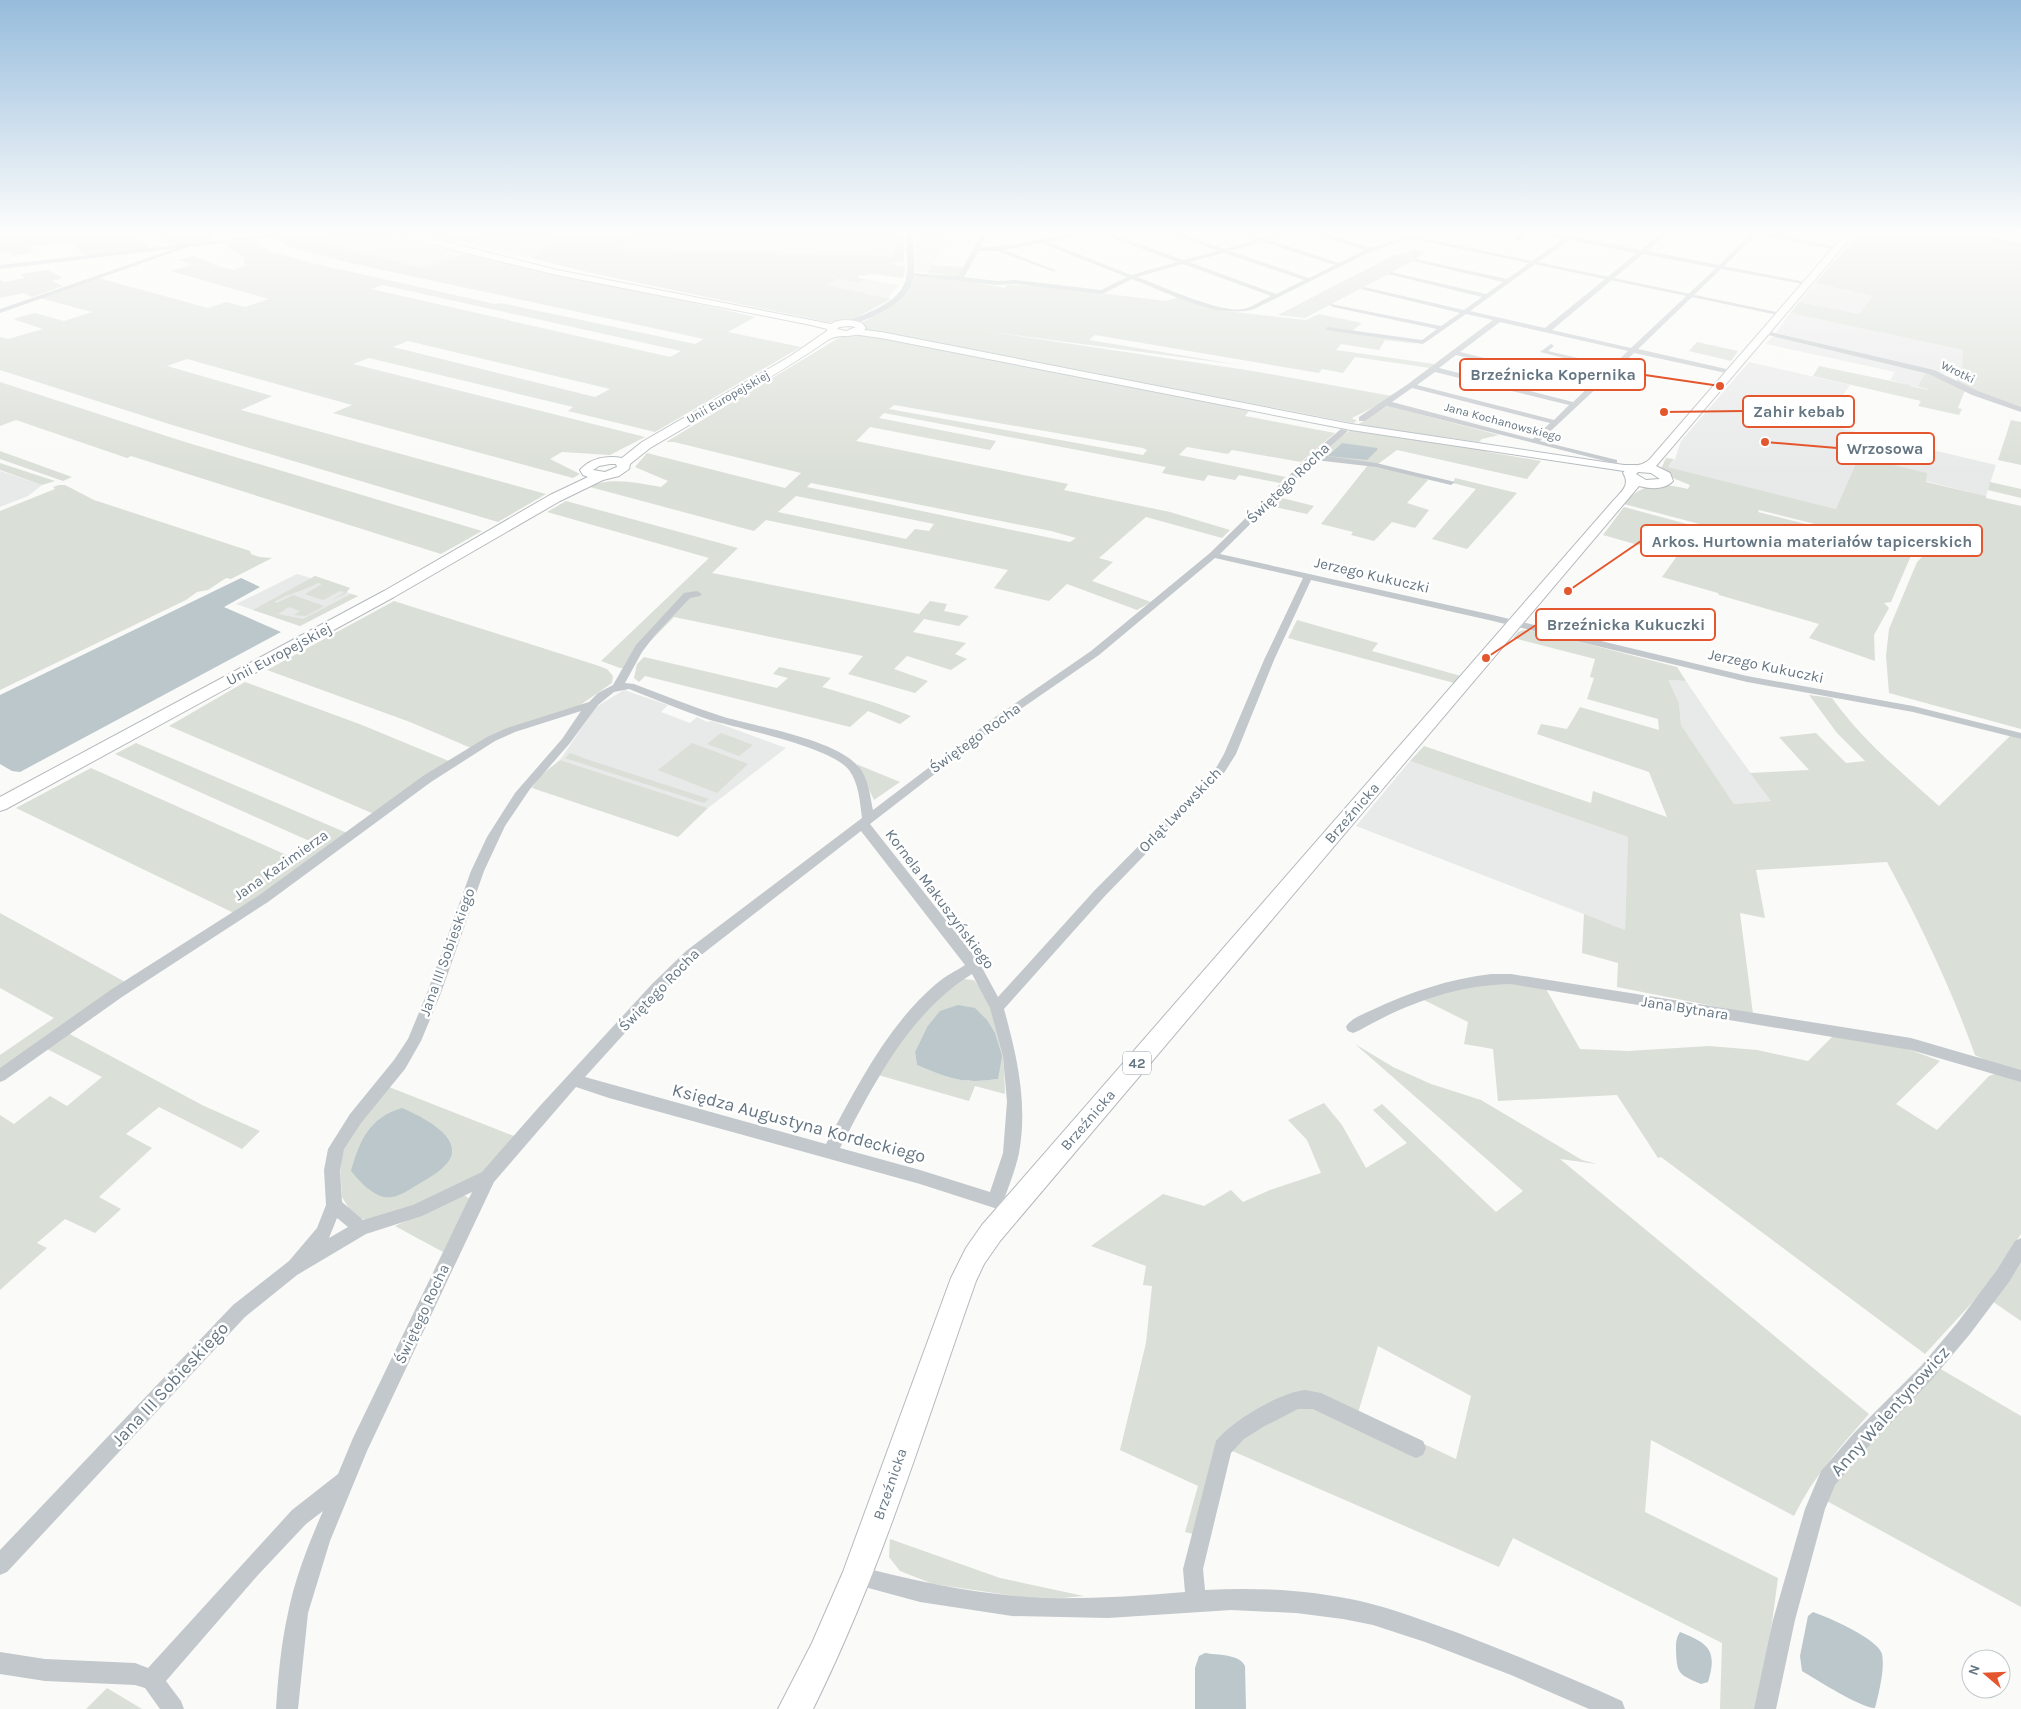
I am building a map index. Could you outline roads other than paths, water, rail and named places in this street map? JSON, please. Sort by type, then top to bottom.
[{"type":"main road","points":[[771,314],[836,329],[856,327],[882,335],[1351,427],[1578,461],[1635,473],[1663,473]]},
{"type":"main road","points":[[1635,473],[1650,465],[1660,456],[1782,314]]},
{"type":"main road","name":"Unii Europejskiej","points":[[0,805],[389,594],[594,474],[620,471],[624,466],[618,462],[811,348],[836,329]]},
{"type":"main road","points":[[1660,456],[1658,467],[1663,473]]},
{"type":"main road","points":[[1635,473],[1652,484]]},
{"type":"main road","name":"Brzeźnicka","points":[[795,1709],[823,1654],[857,1576],[964,1278],[975,1256],[991,1233],[1004,1204],[1516,624],[1620,502],[1633,485],[1635,473]]},
{"type":"main road","name":"42","points":[[1652,484],[1667,481],[1668,478],[1663,473]]},
{"type":"main road","name":"Brzeźnicka","points":[[1620,502],[1642,485],[1652,484]]},
{"type":"street","points":[[856,327],[870,314]]},
{"type":"street","points":[[1375,314],[1441,328]]},
{"type":"street","points":[[1328,329],[1419,342],[1461,314]]},
{"type":"street","points":[[1471,314],[1732,373]]},
{"type":"street","points":[[1546,331],[1567,314]]},
{"type":"street","points":[[1534,442],[1671,314]]},
{"type":"street","points":[[1362,419],[1411,386],[1498,320]]},
{"type":"street","name":"Wrotki","points":[[1766,333],[1931,372],[1975,393],[2021,410]]},
{"type":"street","points":[[1537,358],[1551,346]]},
{"type":"street","points":[[1544,352],[1613,368]]},
{"type":"street","points":[[1454,353],[1592,386]]},
{"type":"street","points":[[1433,369],[1574,404]]},
{"type":"street","points":[[1411,386],[1554,422]]},
{"type":"street","name":"Jana Kochanowskiego","points":[[1385,403],[1614,462]]},
{"type":"street","name":"Świętego Rocha","points":[[287,1709],[298,1613],[320,1541],[345,1480],[488,1177],[544,1112],[657,988],[691,955],[998,720],[1095,653],[1213,555],[1313,457],[1344,431]]},
{"type":"street","points":[[1313,457],[1376,465],[1451,482]]},
{"type":"street","name":"Jerzego Kukuczki","points":[[1213,555],[1747,679],[1913,709],[2021,736]]},
{"type":"street","name":"Orląt Lwowskich","points":[[998,1008],[1099,894],[1220,770],[1230,754],[1269,660],[1308,576]]},
{"type":"street","points":[[616,687],[649,636],[687,595],[697,594]]},
{"type":"street","name":"Kornela Makuszyńskiego","points":[[616,687],[630,686],[717,719],[825,751],[845,760],[852,766],[859,777],[865,821],[974,966],[998,1008],[1010,1056],[1015,1102],[1004,1204]]},
{"type":"street","name":"Jana III Sobieskiego","points":[[334,1205],[331,1178],[337,1148],[355,1119],[381,1088],[413,1042],[435,990],[464,905],[489,845],[527,786],[568,738],[593,704],[616,687]]},
{"type":"street","name":"Jana Kazimierza","points":[[0,1076],[117,993],[263,899],[427,779],[475,749],[511,730],[593,704]]},
{"type":"street","points":[[829,1154],[875,1070],[896,1038],[942,986],[974,966]]},
{"type":"street","name":"Jana Bytnara","points":[[1353,1027],[1398,1005],[1448,987],[1479,980],[1512,979],[1911,1044],[2021,1076]]},
{"type":"street","name":"Księdza Augustyna Kordeckiego","points":[[574,1080],[609,1092],[829,1154],[920,1177],[1004,1204]]},
{"type":"street","name":"Jana III Sobieskiego","points":[[0,1565],[239,1312],[291,1269],[361,1228],[416,1211],[488,1177]]},
{"type":"street","points":[[291,1269],[323,1233],[334,1205],[361,1228]]},
{"type":"street","name":"Anny Walentynowicz","points":[[1765,1709],[1784,1620],[1815,1509],[1828,1478],[1964,1328],[2003,1276],[2021,1246]]},
{"type":"street","points":[[1196,1602],[1193,1569],[1221,1458],[1228,1440],[1240,1430],[1297,1400],[1305,1398],[1314,1400],[1416,1448]]},
{"type":"street","points":[[152,1680],[251,1568],[300,1517],[345,1480]]},
{"type":"street","points":[[857,1576],[952,1599],[1025,1609],[1110,1608],[1250,1600],[1316,1606],[1371,1615],[1416,1628],[1523,1669],[1559,1683],[1614,1709]]},
{"type":"street","points":[[0,1663],[45,1670],[135,1674],[152,1680],[173,1709]]},
{"type":"place","name":"Brzeźnicka Kopernika","points":[[1720,386]]},
{"type":"place","name":"Zahir kebab","points":[[1664,412]]},
{"type":"place","name":"Wrzosowa","points":[[1765,442]]},
{"type":"place","name":"Arkos. Hurtownia materiałów tapicerskich","points":[[1568,591]]},
{"type":"place","name":"Brzeźnicka Kukuczki","points":[[1486,658]]}]
